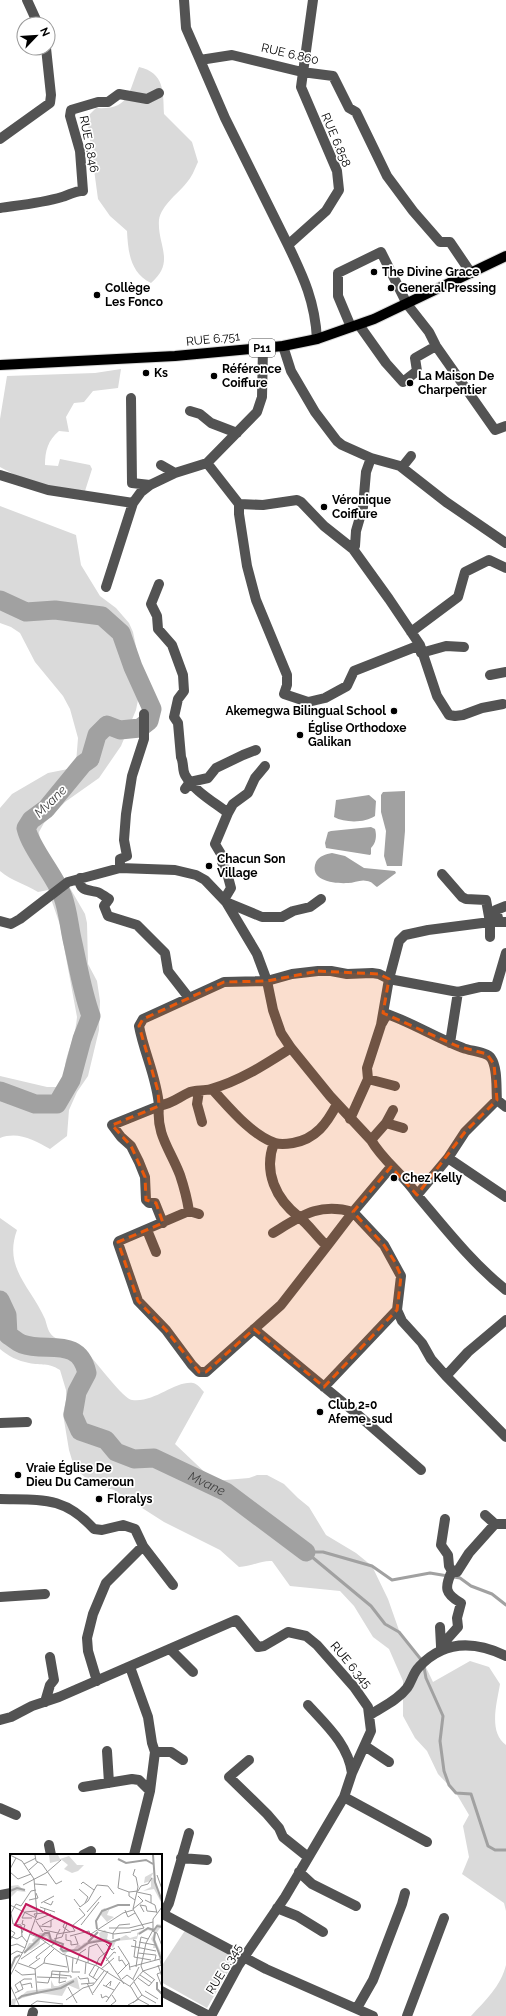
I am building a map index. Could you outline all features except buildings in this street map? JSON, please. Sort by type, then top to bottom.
[{"type":"main road","name":"RUE 6.751","points":[[0,365],[107,360],[263,348],[284,346],[317,339],[355,326],[408,304],[506,256]]},
{"type":"street","points":[[27,0],[34,16]]},
{"type":"street","name":"RUE 6.858","points":[[288,245],[326,211],[339,190],[336,170],[301,92],[302,72],[312,0]]},
{"type":"street","points":[[185,4],[186,28],[225,118],[288,245],[312,299],[316,315],[317,339]]},
{"type":"street","name":"RUE 6.860","points":[[200,60],[232,55],[302,72],[333,76],[349,108],[356,112],[387,176],[398,192],[440,242],[450,242],[471,273]]},
{"type":"street","points":[[0,139],[50,103],[51,95],[47,56]]},
{"type":"street","name":"RUE 6.846","points":[[0,208],[43,202],[64,197],[79,190],[83,191],[80,151],[70,116],[71,110],[98,102],[108,102],[119,94],[147,98],[159,93]]},
{"type":"street","points":[[436,346],[415,358],[417,371],[403,382],[355,326],[338,296],[338,273],[381,252],[408,304],[429,332],[436,346],[495,430],[506,426]]},
{"type":"street","points":[[284,346],[291,371],[315,412],[342,445],[371,458],[400,466],[446,502],[506,543]]},
{"type":"street","points":[[106,587],[133,504],[141,492],[150,485],[175,473],[207,463],[257,412],[260,405],[263,348]]},
{"type":"street","points":[[130,398],[132,483],[150,485]]},
{"type":"street","points":[[190,411],[200,414],[212,423],[237,433]]},
{"type":"street","points":[[400,466],[403,466],[411,456]]},
{"type":"street","points":[[353,549],[355,546],[356,531],[364,507],[366,472],[371,458]]},
{"type":"street","points":[[207,463],[239,504],[239,514],[247,566],[256,600],[287,675],[287,685],[284,694],[308,702],[325,698],[347,686],[354,671],[421,649],[446,646],[464,647]]},
{"type":"street","points":[[161,465],[175,473]]},
{"type":"street","points":[[0,475],[48,490],[133,504]]},
{"type":"street","points":[[239,504],[263,505],[297,500],[301,502],[324,526],[353,549],[412,632],[421,649],[437,696],[449,714],[455,716],[462,715],[482,708],[503,704]]},
{"type":"street","points":[[412,632],[458,597],[465,572],[469,569],[489,560],[506,568]]},
{"type":"street","points":[[159,584],[151,604],[157,616],[158,629],[172,645],[183,675],[184,691],[178,699],[174,717],[178,723],[183,761],[182,768],[188,785],[228,813]]},
{"type":"street","points":[[490,675],[506,672]]},
{"type":"street","points":[[120,868],[120,859],[127,856],[124,840],[126,814],[132,776],[144,739],[144,714]]},
{"type":"street","points":[[188,785],[208,778],[216,768],[256,750]]},
{"type":"street","points":[[226,902],[225,898],[231,888],[222,862],[221,854],[215,844],[233,804],[248,793],[255,778],[265,766]]},
{"type":"street","points":[[0,921],[11,924],[20,919],[68,882],[120,868],[175,870],[196,875],[205,880],[226,902],[257,954],[267,981],[273,1010],[281,1033],[302,1064],[350,1119],[371,1140],[376,1150],[391,1167],[408,1182],[454,1240],[492,1279],[506,1290]]},
{"type":"street","points":[[442,874],[458,892],[466,898],[486,900],[498,922]]},
{"type":"street","points":[[80,878],[83,888],[86,891],[98,892],[109,899],[104,906],[108,916],[137,925],[149,940],[165,953],[168,971],[189,998]]},
{"type":"street","points":[[226,902],[262,917],[282,917],[293,911],[310,907],[321,899]]},
{"type":"street","points":[[490,938],[498,922],[496,910],[506,906]]},
{"type":"street","points":[[350,1119],[368,1079],[367,1068],[381,1025],[389,979],[399,941],[405,935],[428,930],[498,922]]},
{"type":"street","points":[[189,1211],[179,1174],[160,1132],[158,1120],[158,1091],[142,1042],[139,1026],[143,1019],[224,982],[267,981],[292,974],[318,971],[331,971],[347,974],[379,974],[389,979],[458,992],[480,987],[496,987],[506,953]]},
{"type":"street","points":[[450,1043],[458,992]]},
{"type":"street","points":[[381,1025],[387,1014],[472,1052],[487,1054],[494,1064],[497,1100],[506,1107]]},
{"type":"street","points":[[163,1223],[155,1203],[148,1203],[146,1200],[145,1177],[131,1146],[121,1137],[112,1124],[159,1106],[171,1104],[190,1092],[212,1089],[257,1069],[291,1048]]},
{"type":"street","points":[[368,1079],[395,1086]]},
{"type":"street","points":[[212,1089],[241,1120],[274,1143],[282,1144],[296,1142],[315,1135],[329,1119],[337,1104]]},
{"type":"street","points":[[199,1091],[196,1104],[202,1122]]},
{"type":"street","points":[[182,1097],[196,1104]]},
{"type":"street","points":[[417,1195],[448,1158],[465,1132],[497,1100]]},
{"type":"street","points":[[371,1140],[386,1123],[393,1110]]},
{"type":"street","points":[[386,1123],[403,1128]]},
{"type":"street","points":[[274,1143],[269,1165],[277,1193],[280,1198],[327,1246]]},
{"type":"street","points":[[448,1158],[506,1197]]},
{"type":"street","points":[[199,1214],[189,1211],[119,1241],[118,1243],[133,1291],[138,1302],[166,1330],[199,1372],[206,1372],[281,1305],[353,1212],[391,1167]]},
{"type":"street","points":[[273,1233],[299,1217],[319,1209],[342,1209],[353,1212],[384,1245],[401,1276],[397,1310],[402,1321],[422,1343],[431,1359],[446,1376],[506,1437]]},
{"type":"street","points":[[147,1230],[156,1252]]},
{"type":"street","points":[[324,1386],[397,1310]]},
{"type":"street","points":[[446,1376],[468,1352],[506,1320]]},
{"type":"street","points":[[254,1329],[324,1386],[421,1470]]},
{"type":"street","points":[[0,1423],[26,1422]]},
{"type":"street","points":[[0,1499],[42,1500],[62,1504],[82,1515],[94,1529],[128,1526],[135,1530],[144,1546],[172,1585]]},
{"type":"street","points":[[485,1515],[495,1524],[506,1524]]},
{"type":"street","points":[[445,1519],[441,1545],[448,1555],[449,1566],[452,1571]]},
{"type":"street","points":[[452,1571],[457,1572],[469,1553],[495,1524]]},
{"type":"street","points":[[97,1681],[88,1651],[87,1638],[93,1614],[106,1584],[144,1546]]},
{"type":"street","points":[[370,1715],[396,1699],[407,1688],[419,1667],[441,1648],[458,1627],[457,1618],[461,1603],[451,1597],[447,1590],[448,1580],[452,1571]]},
{"type":"street","points":[[0,1597],[45,1594]]},
{"type":"street","name":"RUE 6.345","points":[[0,1720],[11,1718],[32,1706],[97,1681],[236,1620],[258,1646],[264,1646],[284,1633],[298,1633],[317,1645],[354,1687],[368,1707],[371,1731],[352,1773],[344,1797],[277,1908],[232,1975],[210,2016]]},
{"type":"street","points":[[440,1627],[441,1648]]},
{"type":"street","points":[[441,1648],[464,1645],[489,1648],[506,1656]]},
{"type":"street","points":[[170,1649],[193,1672]]},
{"type":"street","points":[[45,1702],[50,1685],[54,1680],[50,1657]]},
{"type":"street","points":[[130,1666],[148,1717],[155,1752],[150,1791],[134,1854]]},
{"type":"street","points":[[308,1704],[341,1743],[350,1758],[352,1773]]},
{"type":"street","points":[[365,1746],[390,1762]]},
{"type":"street","points":[[107,1751],[109,1783]]},
{"type":"street","points":[[155,1752],[171,1752],[183,1760]]},
{"type":"street","points":[[249,1760],[229,1778],[267,1814],[279,1828],[283,1837],[308,1857]]},
{"type":"street","points":[[83,1786],[132,1779],[139,1780],[150,1791]]},
{"type":"street","points":[[344,1797],[427,1842]]},
{"type":"street","points":[[0,1808],[16,1815]]},
{"type":"street","points":[[188,1833],[169,1903],[162,1914],[245,1956],[266,1969],[374,2016]]},
{"type":"street","points":[[181,1858],[207,1860]]},
{"type":"street","points":[[299,1872],[312,1884],[356,1906]]},
{"type":"street","points":[[0,1895],[10,1893]]},
{"type":"street","points":[[357,2008],[373,1980],[395,1925],[405,1893]]},
{"type":"street","points":[[277,1908],[297,1916],[323,1932]]},
{"type":"street","points":[[407,2016],[444,1918]]},
{"type":"street","points":[[162,1992],[210,2016]]},
{"type":"highlighted area","points":[[318,971],[379,974],[389,979],[383,1013],[457,1046],[487,1054],[494,1064],[497,1100],[465,1132],[417,1195],[391,1167],[353,1212],[384,1245],[395,1262],[401,1276],[397,1310],[324,1387],[254,1329],[206,1372],[199,1372],[166,1330],[138,1301],[118,1242],[163,1223],[156,1203],[146,1200],[145,1177],[131,1146],[112,1125],[159,1106],[158,1091],[139,1026],[143,1019],[224,982],[267,981]]},
{"type":"shaded area","points":[[139,67],[154,74],[158,79],[163,91],[164,114],[192,142],[198,162],[190,179],[160,214],[159,229],[164,253],[163,268],[151,283],[144,279],[134,267],[129,254],[127,231],[110,216],[98,199],[88,125],[89,115],[96,108],[107,108],[122,103],[130,92]]},
{"type":"shaded area","points":[[121,369],[118,388],[93,391],[84,402],[74,403],[66,417],[69,432],[59,431],[55,434],[47,450],[45,465],[58,466],[60,459],[90,465],[92,469],[85,491],[52,488],[15,475],[0,467],[0,419],[7,376],[95,373]]},
{"type":"shaded area","points":[[0,506],[76,535],[81,565],[100,596],[116,608],[129,623],[133,632],[139,661],[140,690],[136,710],[121,746],[99,778],[65,802],[44,823],[39,832],[41,850],[70,888],[85,914],[87,923],[88,964],[97,981],[100,1001],[99,1030],[88,1076],[77,1092],[69,1110],[67,1136],[50,1149],[20,1136],[7,1136],[0,1138],[0,1076],[47,1087],[59,1087],[63,1078],[77,1017],[60,925],[48,890],[38,892],[0,871],[0,808],[12,794],[48,773],[68,769],[76,763],[78,738],[70,709],[63,696],[35,662],[20,633],[11,627],[0,623]]},
{"type":"shaded area","points":[[405,791],[405,831],[402,866],[387,866],[384,856],[386,831],[381,812],[381,795],[383,792]]},
{"type":"shaded area","points":[[369,795],[376,801],[375,816],[361,821],[349,821],[334,817],[336,800]]},
{"type":"shaded area","points":[[371,827],[375,829],[376,837],[371,848],[370,855],[326,848],[325,843],[328,832]]},
{"type":"shaded area","points":[[332,853],[345,856],[364,868],[395,871],[396,873],[377,887],[370,882],[365,881],[350,883],[330,882],[319,877],[315,868],[317,860]]},
{"type":"shaded area","points":[[0,1218],[17,1230],[14,1243],[16,1266],[20,1277],[39,1308],[52,1335],[87,1353],[123,1394],[132,1400],[149,1398],[186,1383],[198,1385],[204,1392],[175,1444],[214,1481],[267,1475],[284,1484],[309,1507],[326,1535],[356,1553],[372,1566],[388,1599],[401,1636],[422,1659],[433,1682],[470,1661],[489,1667],[500,1684],[495,1725],[500,1739],[506,1745],[506,1911],[504,1903],[462,1874],[469,1857],[463,1826],[469,1815],[456,1793],[438,1774],[427,1751],[415,1738],[403,1716],[403,1681],[389,1649],[373,1637],[354,1606],[340,1591],[290,1586],[272,1561],[239,1567],[220,1550],[164,1522],[114,1490],[92,1483],[80,1473],[72,1460],[69,1450],[63,1414],[66,1400],[66,1390],[60,1370],[48,1365],[21,1361],[0,1349]]},
{"type":"shaded area","points":[[186,1929],[236,1958],[207,2008],[162,1983],[162,1965]]},
{"type":"shaded area","points":[[506,1965],[506,2016],[471,2016],[487,1999],[496,1986],[504,1973]]},
{"type":"waterway","name":"Mvane","points":[[0,600],[26,612],[55,610],[102,616],[121,633],[133,667],[152,709],[149,721],[140,728],[120,730],[107,725],[97,735],[90,759],[83,764],[46,809],[31,820],[26,828],[33,844],[63,897],[83,988],[91,1016],[82,1039],[71,1080],[57,1104],[35,1104],[0,1091]]},
{"type":"waterway","name":"Mvane","points":[[0,1300],[7,1315],[8,1335],[22,1344],[70,1350],[77,1354],[83,1362],[87,1373],[77,1392],[73,1415],[80,1431],[106,1440],[116,1452],[134,1459],[154,1458],[226,1492],[306,1552]]},
{"type":"waterway","points":[[306,1552],[371,1606],[385,1624],[399,1632],[423,1662],[426,1678],[443,1716],[440,1741],[444,1771],[449,1785],[456,1793],[471,1794],[488,1846],[495,1850],[506,1850]]},
{"type":"waterway","name":"Mvane","points":[[306,1552],[323,1552],[372,1566],[392,1580],[430,1573],[460,1578],[471,1586],[492,1594],[506,1605]]},
{"type":"place","name":"The Divine Grace","points":[[374,272]]},
{"type":"place","name":"General Pressing","points":[[391,288]]},
{"type":"place","name":"Collège Les Fonco","points":[[97,295]]},
{"type":"place","name":"Ks","points":[[146,373]]},
{"type":"place","name":"Référence Coiffure","points":[[214,376]]},
{"type":"place","name":"La Maison De Charpentier","points":[[410,383]]},
{"type":"place","name":"Véronique Coiffure","points":[[324,507]]},
{"type":"place","name":"Akemegwa Bilingual School","points":[[394,711]]},
{"type":"place","name":"Église Orthodoxe Galikan","points":[[300,735]]},
{"type":"place","name":"Chacun Son Village","points":[[209,866]]},
{"type":"place","name":"Chez Kelly","points":[[394,1178]]},
{"type":"place","name":"Club 2=0 Afeme_sud","points":[[320,1412]]},
{"type":"place","name":"Vraie Église De Dieu Du Cameroun","points":[[18,1475]]},
{"type":"place","name":"Floralys","points":[[99,1499]]}]
